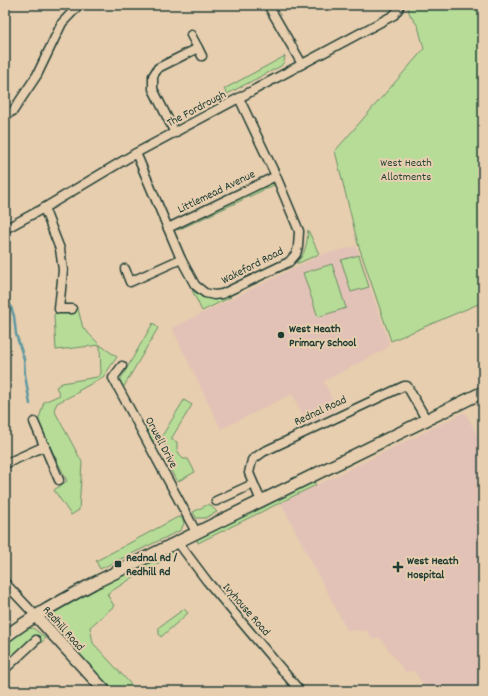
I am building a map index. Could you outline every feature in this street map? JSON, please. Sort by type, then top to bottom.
[{"type":"street","points":[[5,115],[13,111],[37,75],[62,23],[79,5]]},
{"type":"street","points":[[268,5],[302,64]]},
{"type":"street","name":"The Fordrough","points":[[5,229],[44,208],[136,153],[394,15],[399,7]]},
{"type":"street","points":[[191,35],[202,56]]},
{"type":"street","points":[[175,132],[153,88],[153,76],[158,68],[198,48]]},
{"type":"street","name":"Wakeford Road","points":[[136,153],[181,259],[195,285],[205,293],[222,294],[289,262],[296,254],[299,231],[276,176],[239,98]]},
{"type":"street","name":"Littlemead Avenue","points":[[168,228],[276,176]]},
{"type":"street","points":[[44,208],[60,249],[63,270],[59,309],[72,309]]},
{"type":"street","points":[[125,270],[130,282],[181,259]]},
{"type":"street","name":"Orwell Drive","points":[[122,366],[112,378],[196,532]]},
{"type":"street","name":"Rednal Road","points":[[261,501],[248,473],[252,460],[263,452],[404,386],[407,386],[426,419]]},
{"type":"street","points":[[5,637],[21,625],[94,583],[483,392]]},
{"type":"street","points":[[34,422],[59,480]]},
{"type":"street","points":[[5,464],[45,446]]},
{"type":"street","points":[[216,501],[253,484]]},
{"type":"street","name":"Ivyhouse Road","points":[[177,541],[207,581],[300,691]]},
{"type":"street","name":"Redhill Road","points":[[5,583],[105,691]]},
{"type":"street","points":[[5,669],[36,640]]},
{"type":"shaded area","name":"West Heath Primary School","points":[[356,246],[389,343],[386,349],[324,381],[336,409],[307,424],[292,394],[221,429],[172,328],[323,254]]},
{"type":"shaded area","name":"West Heath Hospital","points":[[465,412],[483,445],[483,691],[428,691],[413,670],[406,673],[379,637],[373,640],[367,631],[347,630],[281,503]]},
{"type":"green space","name":"West Heath Allotments","points":[[407,5],[483,5],[483,302],[391,341],[358,244],[335,151],[424,49],[418,26],[410,15]]},
{"type":"green space","points":[[285,56],[284,62],[281,66],[227,94],[224,89]]},
{"type":"green space","points":[[272,179],[274,185],[178,230],[176,225]]},
{"type":"green space","points":[[308,230],[319,254],[296,263],[304,252]]},
{"type":"green space","points":[[359,255],[369,287],[351,292],[341,260]]},
{"type":"green space","points":[[332,264],[346,308],[318,317],[303,273]]},
{"type":"green space","points":[[192,290],[209,298],[231,297],[202,311]]},
{"type":"green space","points":[[59,309],[78,309],[83,328],[100,345],[56,350],[54,315]]},
{"type":"green space","points":[[153,323],[158,328],[123,388],[120,380]]},
{"type":"green space","points":[[100,345],[117,357],[103,377],[78,391],[79,392],[57,403],[54,410],[82,462],[79,510],[71,515],[54,490],[67,481],[38,422],[44,402],[60,395],[56,387],[62,383],[97,377],[101,374]]},
{"type":"green space","points":[[184,400],[192,405],[171,439],[177,442],[177,450],[183,459],[188,459],[195,472],[177,482],[170,469],[175,464],[161,438],[153,441],[144,425],[162,436]]},
{"type":"green space","points":[[310,480],[316,485],[198,543],[196,536]]},
{"type":"green space","points":[[209,504],[217,512],[205,518],[196,518],[193,512]]},
{"type":"green space","points":[[178,517],[182,518],[184,523],[181,530],[100,569],[96,561]]},
{"type":"green space","points":[[170,550],[175,554],[140,573],[107,594],[114,606],[90,627],[93,643],[137,691],[111,691],[55,628],[51,619],[54,609]]},
{"type":"green space","points":[[184,609],[188,613],[161,637],[159,634],[159,627]]},
{"type":"green space","points":[[33,628],[46,638],[40,644],[35,638],[5,664],[5,643],[23,630]]},
{"type":"waterway","points":[[5,263],[8,299],[14,316],[16,334],[24,359],[30,404]]},
{"type":"place","name":"West Heath Primary School","points":[[281,335]]},
{"type":"place","name":"Rednal Rd / Redhill Rd","points":[[118,564]]},
{"type":"place","name":"West Heath Hospital","points":[[398,567]]}]
